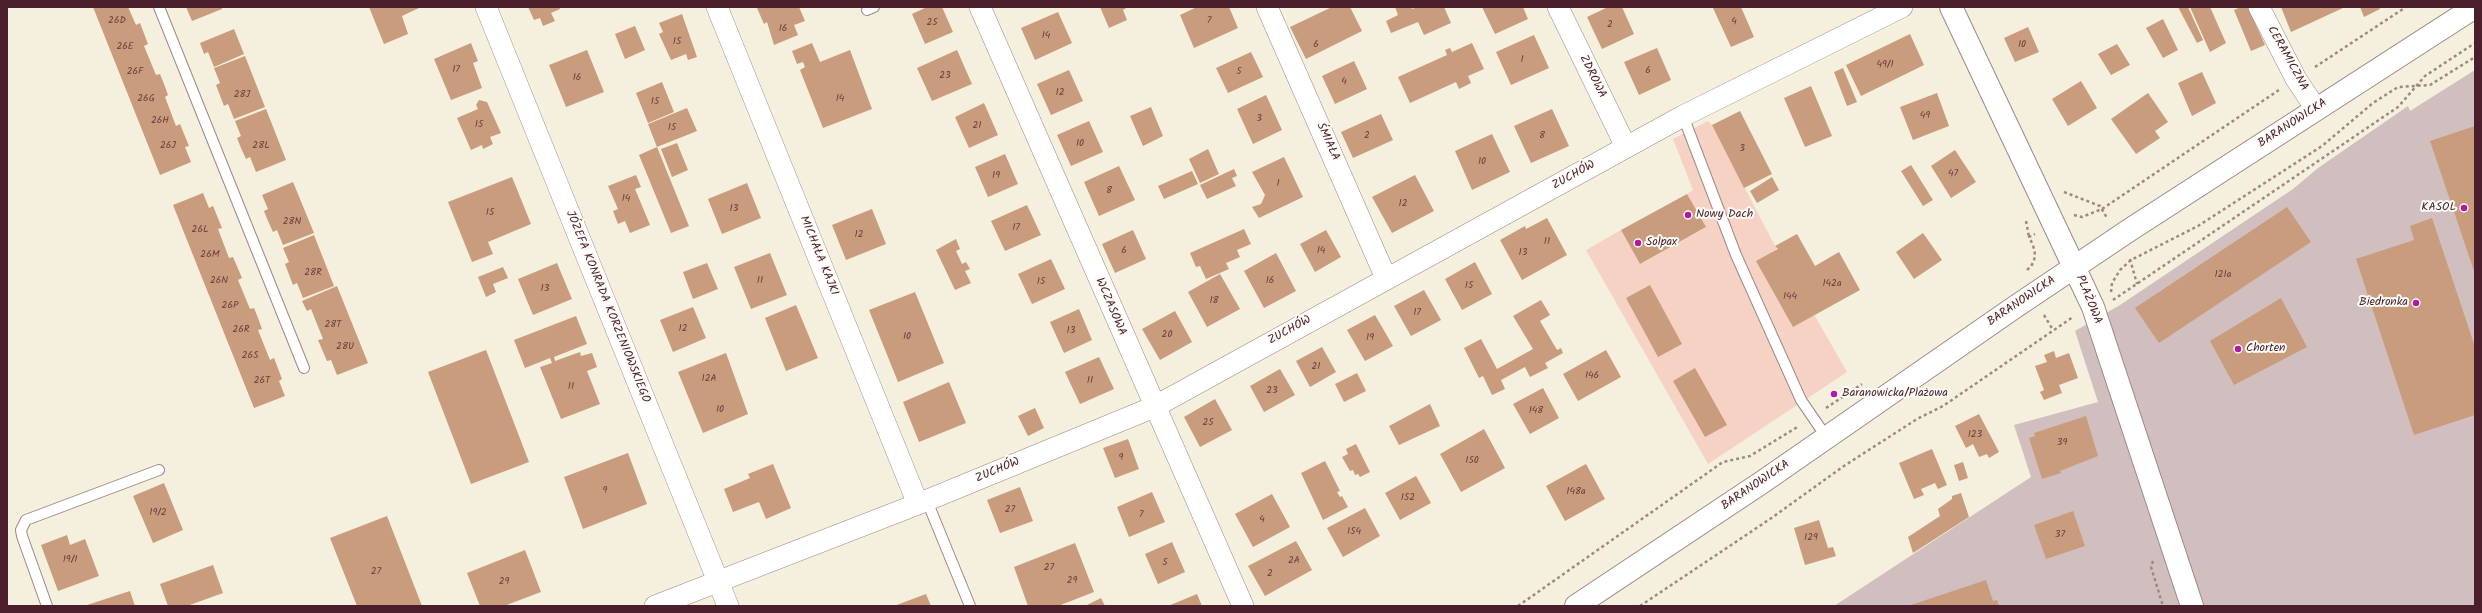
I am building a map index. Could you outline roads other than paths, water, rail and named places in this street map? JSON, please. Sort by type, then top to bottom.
[{"type":"street","name":"JÓZEFA KONRADA KORZENIOWSKIEGO","points":[[486,7],[728,606]]},
{"type":"street","name":"MICHAŁA KAJKI","points":[[717,7],[923,503]]},
{"type":"street","name":"WCZASOWA","points":[[980,7],[1154,407],[1243,606]]},
{"type":"street","name":"ŚMIAŁA","points":[[1267,7],[1386,278]]},
{"type":"street","name":"ZDROWA","points":[[1558,7],[1626,147]]},
{"type":"street","name":"ZUCHÓW","points":[[655,606],[923,503],[1154,407],[1386,278],[1683,116],[1902,7]]},
{"type":"street","name":"PLAŻOWA","points":[[1951,7],[2074,267],[2101,304],[2192,606]]},
{"type":"street","name":"CERAMICZNA","points":[[2260,7],[2296,78],[2316,109]]},
{"type":"street","name":"BARANOWICKA","points":[[1576,606],[1827,438],[2074,267],[2475,7]]},
{"type":"lane","points":[[159,7],[304,368]]},
{"type":"lane","points":[[1683,116],[1736,255],[1798,393],[1827,438]]},
{"type":"lane","points":[[47,606],[22,536],[21,530],[26,520],[159,470]]},
{"type":"lane","points":[[923,503],[970,606]]},
{"type":"place","name":"KASOL","points":[[2464,208]]},
{"type":"place","name":"Nowy Dach","points":[[1688,215]]},
{"type":"place","name":"Solpax","points":[[1638,243]]},
{"type":"place","name":"Biedronka","points":[[2416,303]]},
{"type":"place","name":"Chorten","points":[[2238,349]]},
{"type":"place","name":"Baranowicka/Plażowa","points":[[1834,394]]}]
